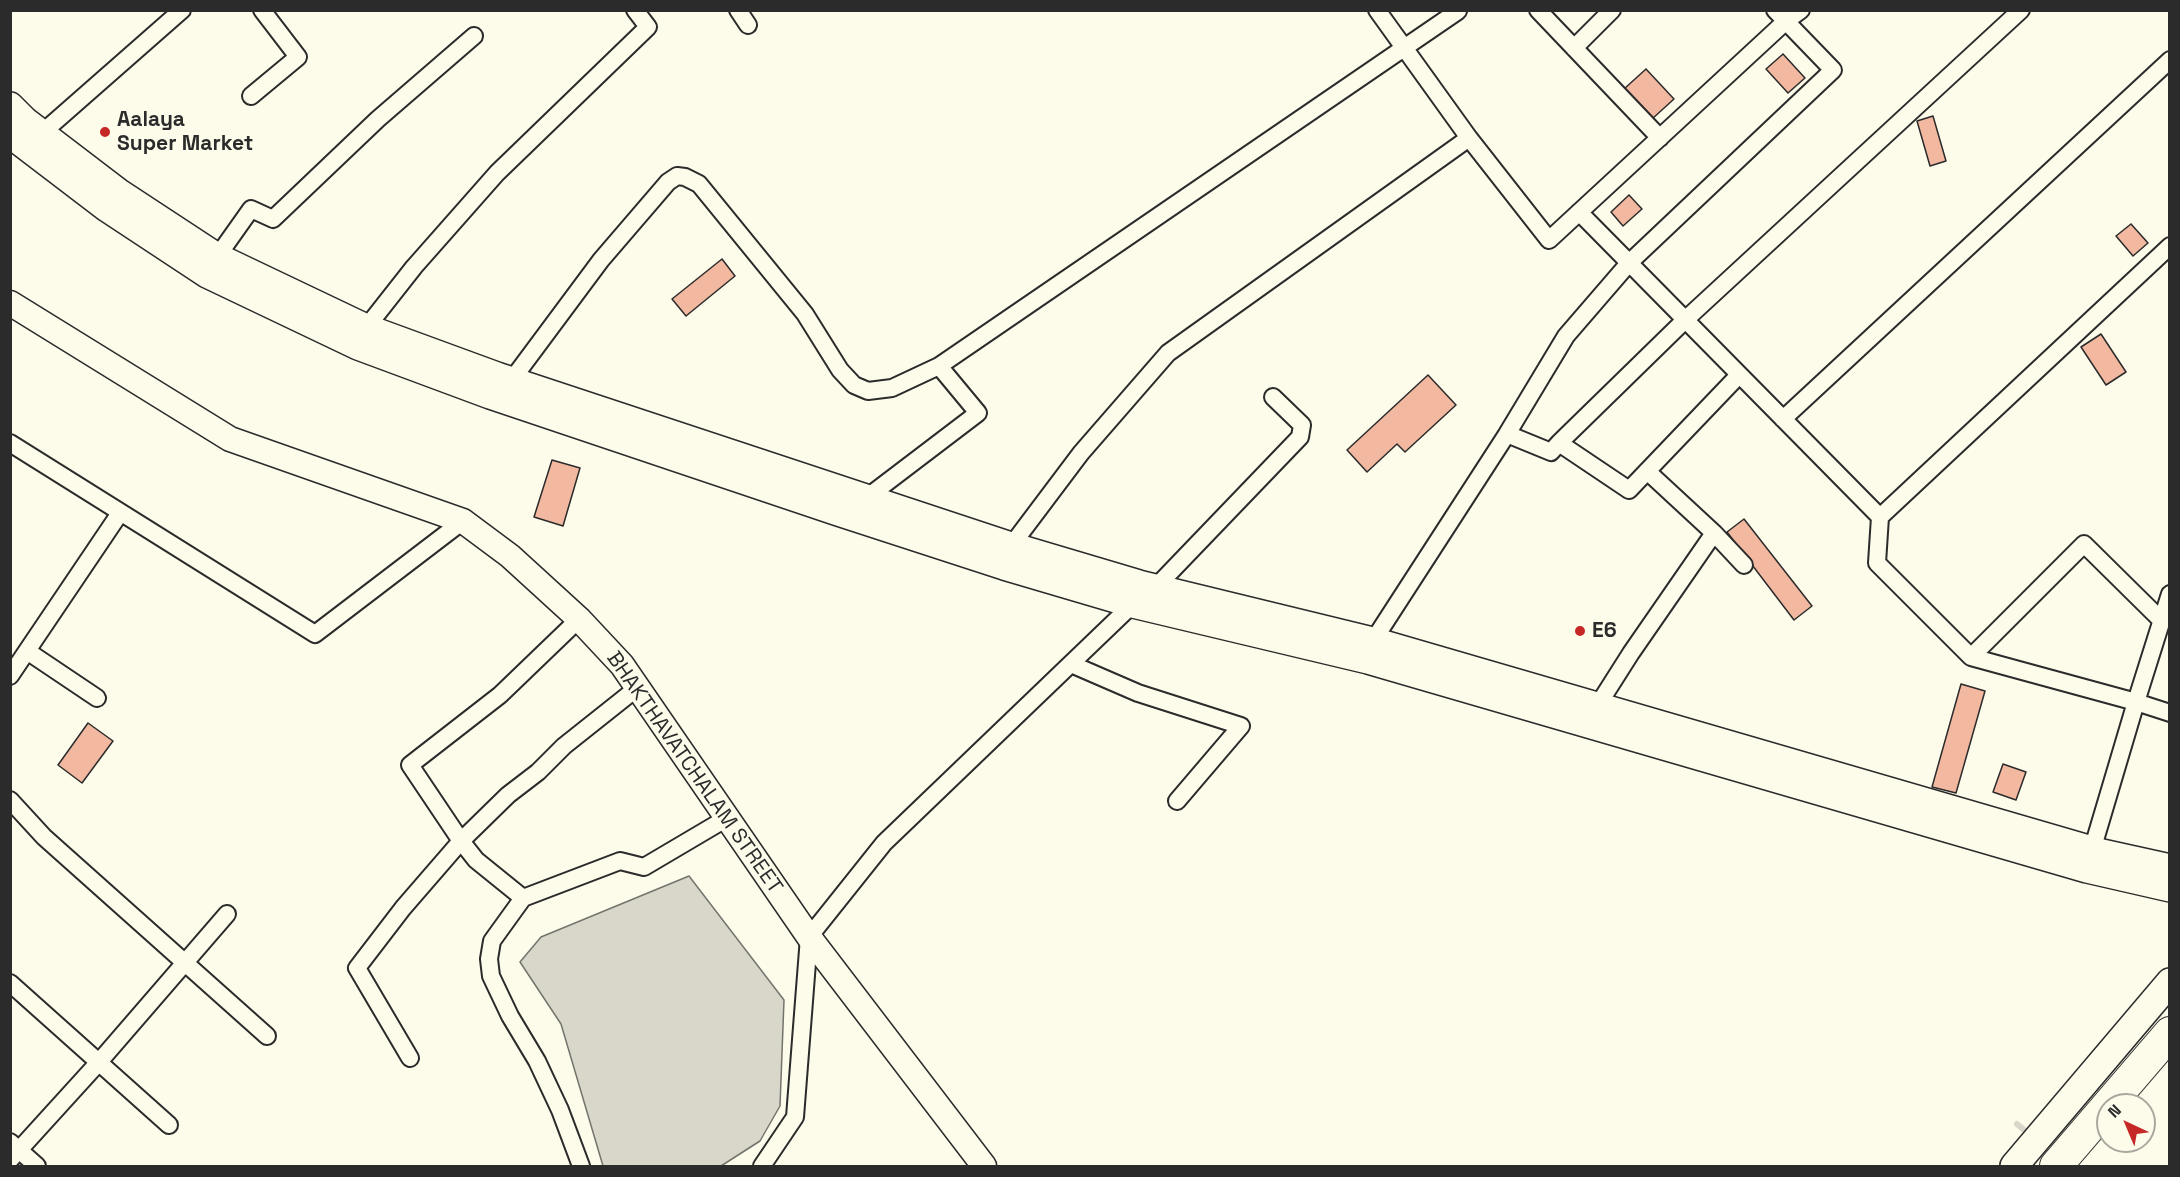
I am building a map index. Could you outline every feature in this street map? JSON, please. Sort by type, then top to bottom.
[{"type":"highway","points":[[2056,1167],[2169,1033]]},
{"type":"main road","points":[[10,106],[42,134],[118,192],[217,256],[366,328],[511,381],[865,499],[1007,556]]},
{"type":"main road","points":[[10,134],[107,208],[207,274],[358,346],[497,398],[1007,556],[1368,660],[2089,859],[2169,868]]},
{"type":"main road","points":[[1144,596],[1373,640],[1598,705],[2089,859],[2169,888]]},
{"type":"main road","points":[[2021,1158],[2169,982]]},
{"type":"street","points":[[42,134],[182,10]]},
{"type":"street","points":[[251,96],[298,57],[262,10]]},
{"type":"street","points":[[366,328],[414,267],[497,173],[648,27],[635,10]]},
{"type":"street","points":[[738,10],[748,25]]},
{"type":"street","points":[[1377,10],[1469,138],[1549,240],[1660,138],[1781,16],[1801,10]]},
{"type":"street","points":[[1538,10],[1660,138]]},
{"type":"street","points":[[1574,48],[1612,10]]},
{"type":"street","points":[[1507,434],[1551,452],[1685,320],[2020,10]]},
{"type":"street","points":[[511,381],[601,260],[668,182],[677,176],[699,184],[805,314],[840,370],[854,384],[868,391],[891,388],[939,366],[1458,12]]},
{"type":"street","points":[[1373,640],[1507,434],[1566,336],[1629,263],[1833,70],[1781,16]]},
{"type":"street","points":[[217,256],[251,209],[273,219],[378,119],[474,36]]},
{"type":"street","points":[[1783,420],[2169,60]]},
{"type":"street","points":[[1007,556],[1081,453],[1168,353],[1469,138]]},
{"type":"street","points":[[1579,212],[1880,517]]},
{"type":"street","points":[[2169,246],[1880,517],[1877,562],[1971,657],[2169,713]]},
{"type":"street","name":"BHAKTHAVATCHALAM STREET","points":[[10,303],[230,439],[463,521],[510,556],[579,619],[622,665],[809,937],[984,1167]]},
{"type":"street","points":[[865,499],[978,413],[939,366]]},
{"type":"street","points":[[1558,443],[1629,490],[1739,375]]},
{"type":"street","points":[[762,1167],[795,1118],[809,937],[884,843],[1144,596],[1300,437],[1302,425],[1273,397]]},
{"type":"street","points":[[11,444],[315,634],[463,521]]},
{"type":"street","points":[[1647,471],[1714,533],[1744,565]]},
{"type":"street","points":[[10,676],[120,513]]},
{"type":"street","points":[[1598,705],[1714,533]]},
{"type":"street","points":[[1971,657],[2084,544],[2161,620]]},
{"type":"street","points":[[2089,859],[2169,594]]},
{"type":"street","points":[[523,898],[476,860],[461,842],[410,765],[500,695],[579,619]]},
{"type":"street","points":[[27,651],[97,698]]},
{"type":"street","points":[[1071,664],[1138,693],[1241,726],[1177,801]]},
{"type":"street","points":[[410,1058],[357,968],[403,908],[461,842],[508,795],[538,772],[564,746],[637,688]]},
{"type":"street","points":[[10,800],[44,837],[267,1036]]},
{"type":"street","points":[[581,1167],[560,1110],[537,1060],[510,1016],[489,968],[492,941],[523,898],[620,861],[644,867],[727,818]]},
{"type":"street","points":[[37,1167],[13,1151],[99,1062],[227,914]]},
{"type":"street","points":[[10,983],[169,1125]]},
{"type":"shaded area","points":[[689,876],[784,1000],[780,1106],[760,1141],[721,1166],[603,1166],[561,1024],[520,962],[541,937]]},
{"type":"building","points":[[1783,54],[1805,78],[1788,93],[1766,69]]},
{"type":"building","points":[[1646,69],[1674,99],[1652,119],[1624,89]]},
{"type":"building","points":[[1933,116],[1946,161],[1930,166],[1917,121]]},
{"type":"building","points":[[1629,195],[1642,209],[1623,226],[1611,212]]},
{"type":"building","points":[[2131,224],[2148,243],[2133,256],[2116,236]]},
{"type":"building","points":[[722,259],[735,276],[686,316],[672,299]]},
{"type":"building","points":[[2101,334],[2126,372],[2106,385],[2081,347]]},
{"type":"building","points":[[1428,375],[1456,405],[1405,452],[1397,444],[1367,472],[1347,450]]},
{"type":"building","points":[[552,460],[580,468],[563,526],[534,517]]},
{"type":"building","points":[[1744,519],[1812,606],[1794,620],[1727,532]]},
{"type":"building","points":[[1961,684],[1985,691],[1956,793],[1932,787]]},
{"type":"building","points":[[88,723],[113,741],[82,783],[58,765]]},
{"type":"building","points":[[2003,764],[2026,772],[2016,800],[1993,792]]},
{"type":"waterway","points":[[2017,1124],[2030,1135]]},
{"type":"place","name":"Aalaya Super Market","points":[[105,132]]},
{"type":"place","name":"E6","points":[[1580,631]]}]
